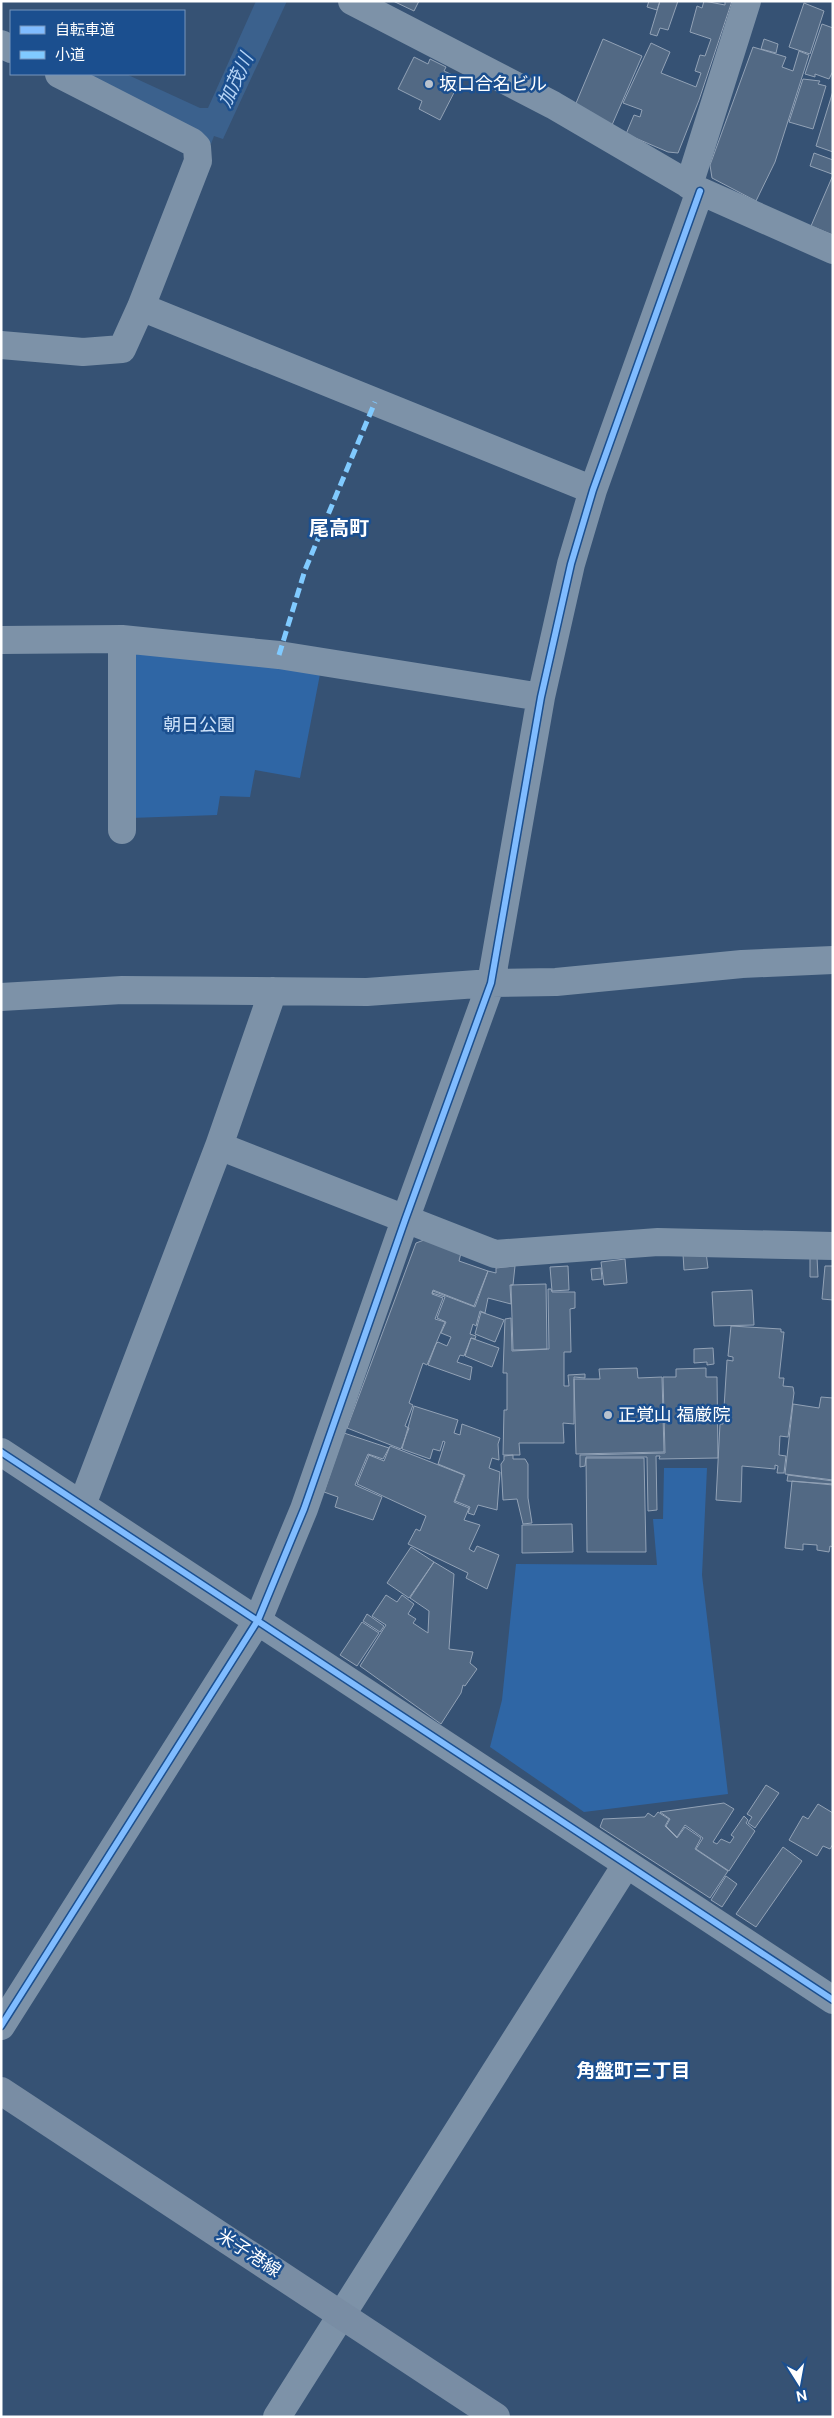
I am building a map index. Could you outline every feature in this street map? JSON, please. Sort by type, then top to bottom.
[{"type":"main road","name":"米子港線","points":[[1,2090],[496,2417]]},
{"type":"street","points":[[352,1],[553,105],[694,188],[833,250]]},
{"type":"street","points":[[1,2026],[258,1620],[304,1509],[405,1220],[492,983],[542,697],[571,564],[593,490],[694,188],[747,1]]},
{"type":"street","points":[[1,346],[83,352],[122,349],[141,307],[198,161],[197,147],[61,75]]},
{"type":"street","points":[[141,307],[593,490]]},
{"type":"street","points":[[1,640],[122,639],[279,656],[542,697]]},
{"type":"street","points":[[122,639],[122,830]]},
{"type":"street","points":[[1,997],[122,990],[367,992],[492,983],[556,982],[742,964],[833,960]]},
{"type":"street","points":[[82,1505],[218,1146],[273,991]]},
{"type":"street","points":[[218,1146],[495,1254],[658,1242],[833,1246]]},
{"type":"street","points":[[1,1452],[833,2000]]},
{"type":"street","points":[[277,2417],[626,1865]]},
{"type":"green space","name":"朝日公園","points":[[136,645],[321,669],[300,778],[255,770],[250,797],[220,796],[217,815],[130,818]]},
{"type":"green space","points":[[664,1468],[707,1468],[702,1575],[728,1794],[584,1812],[490,1747],[502,1700],[516,1564],[657,1565],[653,1519],[663,1519]]},
{"type":"water","name":"加茂川","points":[[256,1],[287,1],[223,139],[214,136],[211,144],[76,75],[128,75],[200,108],[208,108]]},
{"type":"building","points":[[393,1],[419,1],[414,11]]},
{"type":"building","points":[[649,1],[660,1],[657,10],[647,7]]},
{"type":"building","points":[[660,1],[678,1],[668,30],[660,28],[657,36],[650,34]]},
{"type":"building","points":[[704,1],[725,5],[725,1],[732,1],[699,100],[678,153],[668,152],[626,134],[634,115],[640,117],[642,110],[623,103],[651,43],[670,52],[661,73],[696,87],[701,73],[695,71],[700,55],[705,56],[711,39],[690,32],[697,6],[702,8]]},
{"type":"building","points":[[804,3],[824,11],[810,54],[789,47]]},
{"type":"building","points":[[822,24],[833,28],[833,71],[829,79],[815,74],[815,77],[805,74]]},
{"type":"building","points":[[603,39],[642,56],[612,125],[574,108]]},
{"type":"building","points":[[764,39],[778,44],[776,53],[761,49]]},
{"type":"building","points":[[753,47],[786,57],[782,67],[793,71],[799,51],[809,55],[775,162],[756,201],[712,178],[710,165]]},
{"type":"building","name":"坂口合名ビル","points":[[414,57],[428,64],[430,59],[446,67],[444,71],[461,79],[440,120],[419,109],[422,101],[398,89]]},
{"type":"building","points":[[803,79],[820,81],[818,84],[826,86],[813,129],[789,122]]},
{"type":"building","points":[[833,91],[833,152],[816,146]]},
{"type":"building","points":[[814,153],[833,160],[832,174],[810,166]]},
{"type":"building","points":[[833,175],[833,235],[811,226]]},
{"type":"building","points":[[424,1240],[461,1253],[459,1261],[488,1271],[474,1306],[433,1290],[432,1294],[443,1298],[435,1319],[445,1322],[427,1365],[423,1363],[409,1403],[413,1405],[405,1426],[409,1428],[401,1449],[347,1428],[416,1243]]},
{"type":"building","points":[[706,1252],[708,1268],[684,1270],[683,1254]]},
{"type":"building","points":[[817,1257],[818,1277],[810,1277],[810,1258]]},
{"type":"building","points":[[625,1259],[627,1283],[604,1285],[601,1262]]},
{"type":"building","points":[[515,1266],[513,1285],[510,1285],[511,1304],[488,1298],[485,1313],[480,1311],[476,1326],[473,1324],[470,1334],[476,1336],[475,1339],[471,1338],[464,1356],[460,1355],[457,1362],[472,1367],[470,1380],[428,1365],[436,1344],[438,1342],[447,1346],[451,1337],[441,1333],[446,1322],[437,1318],[445,1297],[432,1293],[433,1291],[475,1307],[488,1271],[496,1273],[496,1268]]},
{"type":"building","points":[[568,1266],[569,1290],[552,1291],[550,1267]]},
{"type":"building","points":[[825,1266],[833,1266],[833,1300],[822,1299]]},
{"type":"building","points":[[601,1268],[602,1279],[592,1280],[591,1269]]},
{"type":"building","points":[[546,1284],[547,1349],[513,1350],[511,1285]]},
{"type":"building","points":[[548,1289],[551,1289],[552,1292],[575,1292],[575,1308],[570,1309],[571,1352],[564,1352],[564,1386],[569,1386],[568,1375],[585,1374],[585,1378],[574,1377],[574,1424],[563,1423],[564,1443],[519,1443],[520,1455],[503,1455],[504,1410],[507,1410],[507,1373],[503,1373],[505,1319],[511,1318],[512,1351],[549,1349]]},
{"type":"building","points":[[752,1290],[754,1325],[714,1326],[712,1292]]},
{"type":"building","points":[[481,1312],[504,1320],[495,1342],[475,1334]]},
{"type":"building","points":[[731,1326],[781,1329],[781,1332],[784,1332],[779,1378],[784,1378],[783,1386],[793,1387],[794,1393],[788,1437],[780,1436],[779,1455],[786,1456],[784,1473],[777,1473],[778,1466],[775,1465],[775,1469],[742,1466],[741,1502],[716,1500],[720,1424],[723,1424],[727,1360],[733,1361],[733,1357],[728,1356]]},
{"type":"building","points":[[471,1338],[499,1348],[492,1367],[465,1356]]},
{"type":"building","points":[[713,1348],[714,1364],[707,1365],[707,1362],[694,1363],[694,1349]]},
{"type":"building","points":[[637,1368],[638,1378],[662,1377],[664,1452],[576,1454],[574,1379],[600,1379],[599,1369]]},
{"type":"building","points":[[706,1368],[706,1377],[717,1377],[718,1458],[659,1459],[660,1456],[656,1456],[657,1510],[648,1511],[647,1457],[586,1457],[585,1466],[580,1467],[580,1455],[665,1453],[663,1377],[676,1377],[676,1369]]},
{"type":"building","points":[[821,1397],[833,1398],[833,1480],[785,1474],[793,1404],[819,1408]]},
{"type":"building","points":[[414,1406],[458,1420],[454,1433],[460,1435],[462,1424],[500,1438],[498,1444],[499,1460],[492,1458],[489,1468],[500,1472],[497,1510],[478,1505],[474,1515],[468,1513],[470,1507],[455,1501],[465,1475],[438,1464],[445,1442],[443,1441],[440,1451],[433,1449],[430,1459],[402,1449]]},
{"type":"building","points":[[344,1433],[389,1448],[383,1459],[368,1454],[355,1485],[382,1497],[373,1520],[335,1507],[338,1497],[324,1492]]},
{"type":"building","points":[[390,1446],[464,1475],[454,1502],[469,1508],[464,1520],[480,1525],[469,1549],[474,1552],[477,1546],[499,1555],[487,1589],[466,1578],[468,1573],[408,1544],[416,1529],[420,1531],[426,1516],[357,1484],[369,1455],[384,1461]]},
{"type":"building","points":[[513,1455],[513,1459],[525,1459],[528,1464],[528,1498],[532,1523],[523,1524],[517,1499],[503,1500],[501,1464],[504,1456]]},
{"type":"building","points":[[586,1458],[644,1458],[646,1552],[587,1552]]},
{"type":"building","points":[[788,1475],[833,1481],[833,1484],[787,1481]]},
{"type":"building","points":[[792,1481],[833,1485],[833,1547],[830,1546],[829,1552],[817,1550],[817,1545],[803,1544],[803,1550],[785,1548]]},
{"type":"building","points":[[572,1524],[573,1552],[522,1553],[522,1525]]},
{"type":"building","points":[[411,1547],[434,1562],[409,1598],[387,1583]]},
{"type":"building","points":[[434,1562],[454,1574],[449,1649],[473,1652],[470,1663],[477,1669],[465,1686],[463,1685],[461,1693],[441,1724],[360,1666],[386,1625],[372,1616],[386,1595],[397,1602],[402,1595],[414,1604],[408,1614],[416,1619],[413,1623],[428,1633],[429,1611],[410,1598]]},
{"type":"building","points":[[367,1614],[384,1626],[380,1632],[363,1621]]},
{"type":"building","points":[[362,1622],[379,1633],[357,1666],[340,1655]]},
{"type":"building","points":[[766,1785],[779,1793],[755,1828],[748,1823],[752,1817],[747,1814]]},
{"type":"building","points":[[724,1803],[734,1809],[713,1842],[717,1844],[721,1839],[730,1843],[734,1837],[731,1835],[744,1816],[748,1820],[746,1823],[755,1831],[729,1871],[696,1849],[703,1838],[685,1825],[677,1837],[666,1826],[670,1819],[660,1812]]},
{"type":"building","points":[[818,1804],[833,1813],[833,1844],[830,1849],[823,1846],[817,1856],[789,1840],[803,1816],[808,1819]]},
{"type":"building","points":[[658,1812],[669,1819],[665,1826],[677,1838],[685,1827],[701,1838],[695,1849],[728,1871],[710,1898],[600,1827],[603,1819],[645,1817],[648,1813],[654,1817]]},
{"type":"building","points":[[783,1847],[802,1861],[756,1927],[736,1914]]},
{"type":"building","points":[[726,1876],[737,1884],[722,1907],[711,1900]]},
{"type":"marked path","points":[[279,655],[305,570],[375,402]]},
{"type":"cycle path","points":[[1,2026],[258,1620],[304,1509],[405,1220],[491,983],[541,697],[571,564],[593,490],[700,191]]},
{"type":"cycle path","points":[[1,1452],[833,2000]]},
{"type":"place","name":"坂口合名ビル","points":[[429,84]]},
{"type":"place","name":"正覚山 福厳院","points":[[608,1415]]},
{"type":"district","name":"尾高町","points":[[339,528]]},
{"type":"district","name":"角盤町三丁目","points":[[633,2070]]}]
